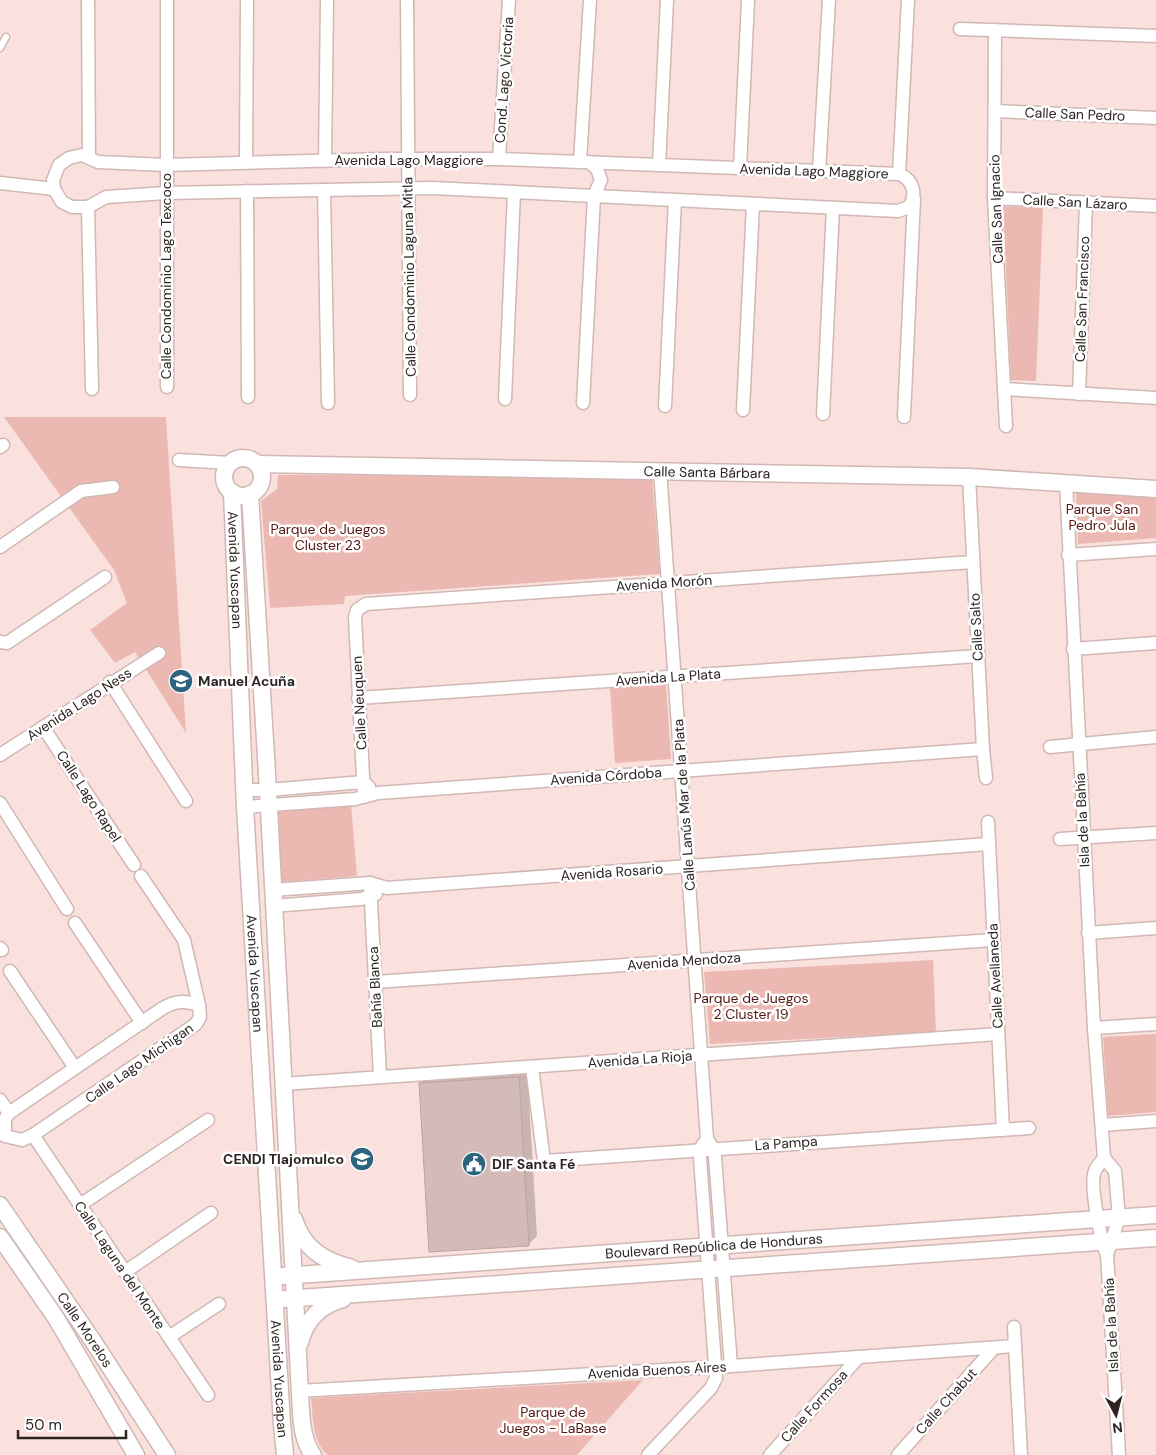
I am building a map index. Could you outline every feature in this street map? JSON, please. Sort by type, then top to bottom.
[{"type":"street","points":[[88,0],[89,157]]},
{"type":"street","name":"Calle Condominio Lago Texcoco","points":[[166,0],[167,387]]},
{"type":"street","points":[[246,162],[247,0]]},
{"type":"street","points":[[325,161],[327,0]]},
{"type":"street","name":"Calle Condominio Laguna Mitla","points":[[407,0],[410,395]]},
{"type":"street","name":"Cond. Lago Victoria","points":[[499,159],[509,0]]},
{"type":"street","points":[[584,403],[594,196],[600,180],[597,168],[585,161],[590,0]]},
{"type":"street","points":[[659,164],[667,0]]},
{"type":"street","points":[[740,168],[748,0]]},
{"type":"street","points":[[819,171],[829,0]]},
{"type":"street","points":[[899,174],[908,0]]},
{"type":"street","points":[[960,29],[1156,36]]},
{"type":"street","name":"Calle San Ignacio","points":[[995,30],[994,198],[1006,426]]},
{"type":"street","name":"Calle San Pedro","points":[[995,111],[1156,118]]},
{"type":"street","name":"Avenida Lago Maggiore","points":[[54,188],[53,180],[59,165],[69,158],[82,155],[98,162],[166,165],[246,162],[499,159],[899,174],[910,182],[914,194],[912,203],[902,211],[408,188],[166,193],[106,197],[88,207]]},
{"type":"street","points":[[0,183],[54,188],[62,202],[72,207],[88,207],[92,389]]},
{"type":"street","points":[[324,190],[328,403]]},
{"type":"street","points":[[246,191],[248,398]]},
{"type":"street","points":[[505,399],[514,192]]},
{"type":"street","points":[[904,418],[914,194]]},
{"type":"street","name":"Calle San Lázaro","points":[[994,198],[1156,206]]},
{"type":"street","points":[[665,406],[675,200]]},
{"type":"street","points":[[742,410],[753,204]]},
{"type":"street","name":"Calle San Francisco","points":[[1078,394],[1086,204]]},
{"type":"street","points":[[823,414],[833,208]]},
{"type":"street","points":[[1004,389],[1156,398]]},
{"type":"street","points":[[247,458],[258,464],[261,470],[262,481],[255,492],[237,495],[232,492],[225,481],[224,475],[230,463],[247,458]]},
{"type":"street","points":[[179,460],[230,463]]},
{"type":"street","name":"Calle Santa Bárbara","points":[[258,464],[969,477],[1156,489]]},
{"type":"street","name":"Calle Lanús Mar de la Plata","points":[[648,1455],[711,1388],[716,1378],[714,1245],[660,470]]},
{"type":"street","name":"Calle Salto","points":[[969,477],[986,778]]},
{"type":"street","name":"Isla de la Bahía","points":[[1066,483],[1068,555],[1094,1028],[1104,1158],[1114,1171],[1119,1218],[1107,1246]]},
{"type":"street","points":[[0,547],[81,491],[112,487]]},
{"type":"street","name":"Avenida Yuscapan","points":[[232,492],[246,790],[245,807],[286,1455]]},
{"type":"street","name":"Avenida Yuscapan","points":[[250,494],[269,798],[299,1391],[303,1430],[308,1449],[313,1455]]},
{"type":"street","points":[[1068,555],[1156,549]]},
{"type":"street","name":"Avenida Morón","points":[[357,610],[366,604],[973,562]]},
{"type":"street","points":[[0,642],[7,643],[105,577]]},
{"type":"street","name":"Calle Neuquen","points":[[357,610],[354,617],[364,797]]},
{"type":"street","points":[[1073,649],[1156,644]]},
{"type":"street","name":"Avenida Lago Ness","points":[[0,755],[110,682],[159,653]]},
{"type":"street","name":"Avenida La Plata","points":[[358,698],[978,656]]},
{"type":"street","points":[[110,682],[186,801]]},
{"type":"street","name":"Calle Lago Rapel","points":[[43,726],[134,865]]},
{"type":"street","points":[[1050,747],[1078,743],[1156,738]]},
{"type":"street","name":"Avenida Córdoba","points":[[246,790],[269,798],[364,797],[378,793],[983,749]]},
{"type":"street","points":[[363,782],[378,793]]},
{"type":"street","name":"Avenida Córdoba","points":[[245,807],[269,798],[363,782]]},
{"type":"street","points":[[0,803],[67,908]]},
{"type":"street","name":"Calle Avellaneda","points":[[988,822],[1003,1130]]},
{"type":"street","points":[[1060,839],[1156,832]]},
{"type":"street","name":"Avenida Rosario","points":[[273,898],[370,883],[387,888],[988,844]]},
{"type":"street","points":[[141,876],[184,940],[198,1005]]},
{"type":"street","name":"Bahía Blanca","points":[[370,883],[380,1076]]},
{"type":"street","name":"Avenida Rosario","points":[[273,898],[370,897],[387,888]]},
{"type":"street","points":[[75,923],[142,1023]]},
{"type":"street","points":[[1088,933],[1156,928]]},
{"type":"street","name":"Avenida Mendoza","points":[[375,982],[993,940]]},
{"type":"street","points":[[10,971],[75,1068]]},
{"type":"street","name":"Calle Lago Michigan","points":[[186,1001],[198,1005],[200,1017],[196,1024],[33,1135],[22,1140],[3,1138],[5,1119],[9,1113],[176,1002],[186,1001]]},
{"type":"street","points":[[1094,1028],[1156,1024]]},
{"type":"street","name":"Avenida La Rioja","points":[[283,1084],[998,1034]]},
{"type":"street","name":"La Pampa","points":[[532,1067],[544,1161],[707,1145],[1029,1128]]},
{"type":"street","points":[[0,1100],[9,1113]]},
{"type":"street","points":[[80,1205],[208,1120]]},
{"type":"street","points":[[1102,1125],[1156,1120]]},
{"type":"street","name":"Calle Laguna del Monte","points":[[33,1135],[208,1395]]},
{"type":"street","name":"Isla de la Bahía","points":[[1104,1158],[1094,1172],[1097,1220],[1107,1246],[1119,1455]]},
{"type":"street","points":[[289,1203],[297,1230],[315,1253],[336,1264],[361,1270]]},
{"type":"street","name":"Calle Morelos","points":[[0,1205],[168,1455]]},
{"type":"street","points":[[125,1272],[211,1213]]},
{"type":"street","name":"Boulevard República de Honduras","points":[[274,1277],[1156,1215]]},
{"type":"street","name":"Calle Morelos","points":[[0,1237],[56,1318],[136,1455]]},
{"type":"street","name":"Boulevard República de Honduras","points":[[275,1300],[715,1268],[1107,1246],[1156,1238]]},
{"type":"street","name":"Calle Lanús Mar de la Plata","points":[[715,1268],[732,1366]]},
{"type":"street","points":[[298,1355],[303,1331],[309,1321],[320,1310],[333,1301],[364,1293]]},
{"type":"street","points":[[169,1337],[220,1304]]},
{"type":"street","points":[[1014,1327],[1020,1455]]},
{"type":"street","points":[[76,1351],[93,1341]]},
{"type":"street","name":"Avenida Buenos Aires","points":[[299,1391],[732,1366],[1015,1346]]},
{"type":"street","name":"Calle Chabut","points":[[898,1455],[994,1348]]},
{"type":"street","name":"Calle Formosa","points":[[770,1455],[858,1357]]},
{"type":"lane","points":[[0,48],[6,37]]},
{"type":"green space","points":[[1003,206],[1043,208],[1036,381],[1011,380]]},
{"type":"green space","points":[[4,417],[166,417],[186,733],[135,652],[115,663],[90,630],[127,603],[114,570]]},
{"type":"green space","name":"Parque de Juegos Cluster 23","points":[[278,475],[652,476],[660,574],[345,596],[344,604],[270,608],[261,501],[277,489]]},
{"type":"green space","name":"Parque San Pedro Jula","points":[[1076,491],[1156,497],[1156,538],[1078,544]]},
{"type":"green space","points":[[666,683],[671,759],[615,763],[610,687]]},
{"type":"green space","points":[[351,804],[357,876],[282,882],[277,810]]},
{"type":"green space","name":"Parque de Juegos 2 Cluster 19","points":[[933,960],[936,1032],[710,1044],[704,972]]},
{"type":"green space","points":[[1156,1034],[1156,1112],[1108,1116],[1103,1037]]},
{"type":"green space","name":"Parque de Juegos - LaBase","points":[[643,1380],[577,1455],[328,1455],[319,1444],[313,1421],[311,1398]]},
{"type":"building","name":"DIF Santa Fé","points":[[519,1077],[529,1246],[429,1252],[419,1083]]},
{"type":"place","name":"Manuel Acuña","points":[[181,681]]},
{"type":"place","name":"CENDI Tlajomulco","points":[[362,1159]]},
{"type":"place","name":"DIF Santa Fé","points":[[474,1164]]}]
